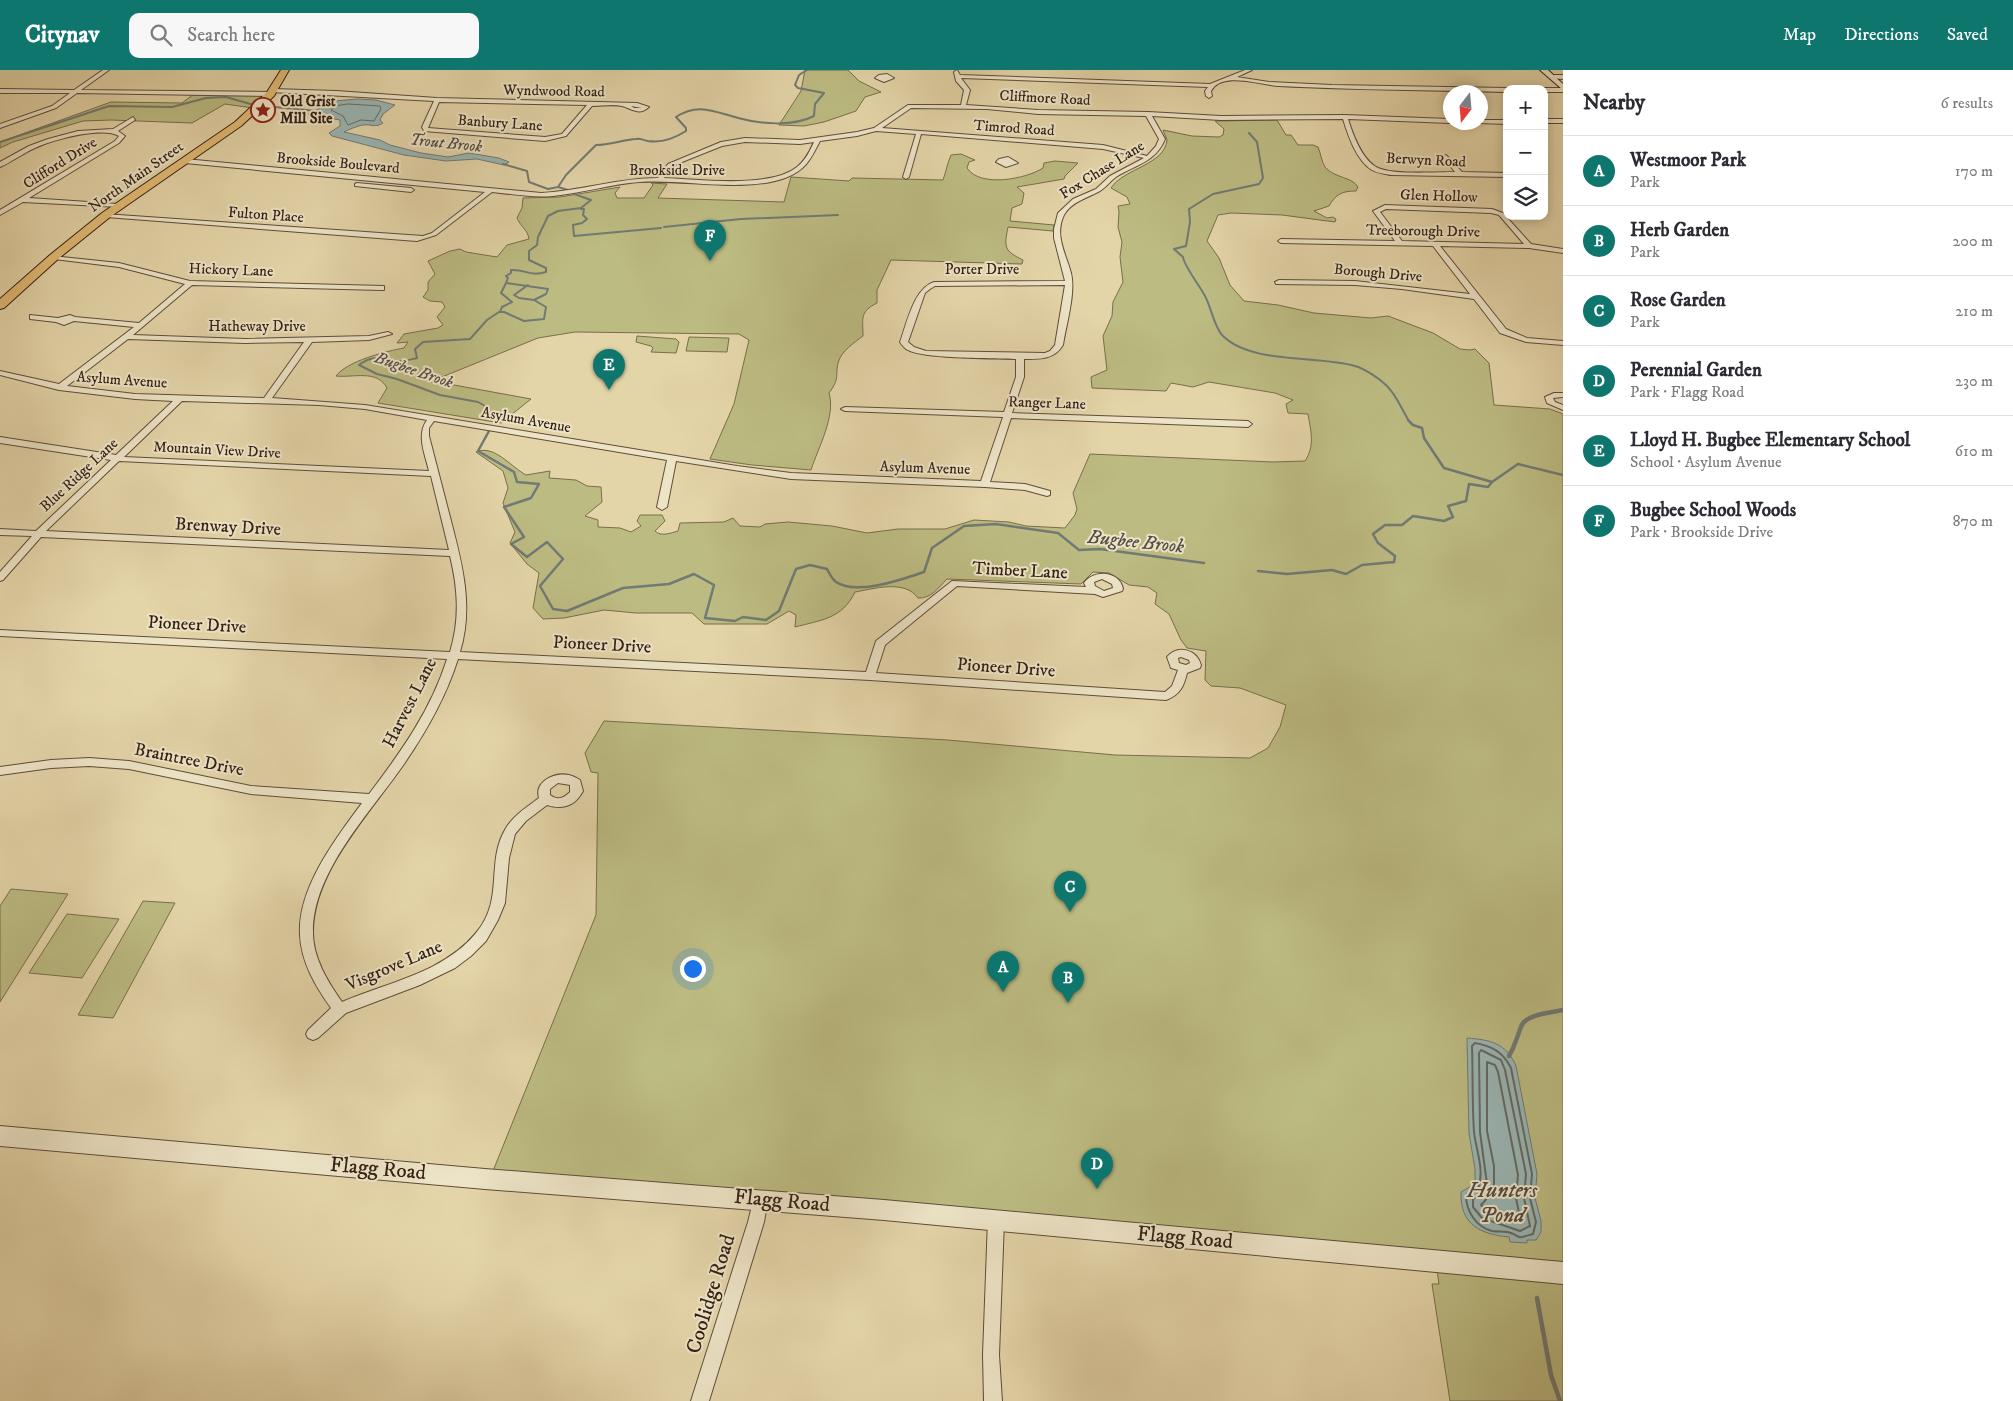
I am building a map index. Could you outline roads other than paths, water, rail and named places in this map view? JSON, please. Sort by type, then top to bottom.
[{"type":"main road","name":"North Main Street","points":[[2,301],[118,206],[238,124],[272,92],[285,70]]},
{"type":"main road","points":[[1544,70],[1563,89]]},
{"type":"street","points":[[0,126],[48,109],[106,70]]},
{"type":"street","points":[[963,106],[967,90],[959,81],[957,73],[1212,86],[1249,70]]},
{"type":"street","points":[[1552,77],[1563,78]]},
{"type":"street","points":[[1233,78],[1269,84],[1314,86],[1503,90]]},
{"type":"street","points":[[1209,96],[1208,91],[1212,86]]},
{"type":"street","points":[[1548,90],[1563,89]]},
{"type":"street","name":"Wyndwood Road","points":[[0,91],[74,93],[336,93],[437,100],[626,105]]},
{"type":"street","name":"Banbury Lane","points":[[437,100],[425,127],[426,130],[545,139],[564,135],[590,105]]},
{"type":"street","name":"Cliffmore Road","points":[[659,180],[663,172],[670,165],[729,142],[745,140],[800,142],[876,129],[910,106],[963,106],[1052,112],[1228,118],[1345,117],[1443,121]]},
{"type":"street","name":"Fox Chase Lane","points":[[1020,356],[1041,356],[1056,350],[1059,345],[1069,283],[1057,242],[1059,218],[1062,212],[1075,200],[1100,189],[1112,177],[1149,158],[1160,149],[1162,139],[1148,114]]},
{"type":"street","name":"Berwyn Road","points":[[1345,117],[1350,135],[1370,166],[1377,170],[1391,173],[1503,176]]},
{"type":"street","points":[[0,165],[31,147],[54,138],[78,133],[114,131],[133,119]]},
{"type":"street","points":[[1548,121],[1563,120]]},
{"type":"street","points":[[1488,122],[1503,122]]},
{"type":"street","points":[[1499,122],[1503,126]]},
{"type":"street","name":"Timrod Road","points":[[876,129],[1103,147],[1149,158]]},
{"type":"street","name":"Clifford Drive","points":[[0,214],[117,142],[122,136],[114,131]]},
{"type":"street","points":[[906,177],[919,133]]},
{"type":"street","name":"Brookside Drive","points":[[490,191],[553,195],[625,182],[659,180],[734,182],[779,177],[796,171],[804,164],[818,140]]},
{"type":"street","points":[[1008,159],[1011,140]]},
{"type":"street","points":[[1446,157],[1460,174]]},
{"type":"street","name":"Brookside Boulevard","points":[[180,164],[490,191]]},
{"type":"street","name":"Brookside Boulevard","points":[[180,164],[481,196]]},
{"type":"street","points":[[481,196],[490,191]]},
{"type":"street","name":"Fulton Place","points":[[106,215],[424,238],[434,234],[481,196]]},
{"type":"street","points":[[24,200],[118,206]]},
{"type":"street","name":"Glen Hollow","points":[[1400,243],[1376,211],[1378,208],[1414,207],[1492,211],[1501,214],[1529,246]]},
{"type":"street","name":"Treeborough Drive","points":[[1281,241],[1529,246],[1563,251]]},
{"type":"street","points":[[1435,244],[1501,329],[1509,335],[1526,340],[1563,343]]},
{"type":"street","name":"Hickory Lane","points":[[54,257],[132,267],[190,283],[381,288]]},
{"type":"street","name":"Borough Drive","points":[[1279,282],[1355,283],[1476,297]]},
{"type":"street","points":[[59,388],[126,337],[190,283]]},
{"type":"street","name":"Porter Drive","points":[[1020,356],[920,352],[907,346],[904,339],[922,292],[926,287],[934,284],[1069,283]]},
{"type":"street","points":[[32,317],[59,320],[67,316],[73,319],[140,324]]},
{"type":"street","name":"Hatheway Drive","points":[[126,337],[245,341],[368,338],[388,334]]},
{"type":"street","points":[[267,400],[310,339]]},
{"type":"street","points":[[985,484],[1020,377],[1020,356]]},
{"type":"street","name":"Asylum Avenue","points":[[0,374],[59,388],[98,394],[353,405],[433,417],[672,459],[791,476],[985,484],[1025,487],[1047,493]]},
{"type":"street","points":[[1563,395],[1549,397],[1551,403],[1563,408]]},
{"type":"street","name":"Blue Ridge Lane","points":[[0,578],[37,534],[182,397]]},
{"type":"street","name":"Ranger Lane","points":[[845,410],[1248,424]]},
{"type":"street","name":"Harvest Lane","points":[[339,1009],[322,984],[310,953],[306,924],[310,903],[339,845],[370,799],[400,761],[438,695],[454,655],[463,617],[463,601],[454,553],[425,431],[426,425],[433,417]]},
{"type":"street","name":"Mountain View Drive","points":[[0,440],[117,458],[434,474]]},
{"type":"street","points":[[662,507],[672,459]]},
{"type":"street","name":"Brenway Drive","points":[[0,532],[454,553]]},
{"type":"street","name":"Timber Lane","points":[[870,676],[880,643],[955,584],[1094,591]]},
{"type":"street","name":"Pioneer Drive","points":[[0,633],[870,676],[1166,696],[1174,693],[1183,668]]},
{"type":"street","name":"Braintree Drive","points":[[0,771],[51,764],[89,762],[129,765],[251,790],[370,799]]},
{"type":"street","name":"Visgrove Lane","points":[[313,1034],[339,1009],[440,971],[456,961],[471,948],[492,920],[498,905],[503,858],[510,832],[524,816],[546,799]]},
{"type":"street","name":"Flagg Road","points":[[0,1136],[466,1177],[760,1199],[1563,1273]]},
{"type":"street","name":"Coolidge Road","points":[[700,1401],[756,1222],[760,1199]]},
{"type":"street","points":[[993,1401],[991,1355],[996,1220]]},
{"type":"water","points":[[376,100],[395,105],[383,114],[380,120],[383,123],[376,126],[363,125],[344,132],[380,140],[390,145],[421,153],[448,157],[469,153],[499,158],[509,162],[504,165],[477,159],[446,161],[404,155],[332,136],[329,133],[340,126],[340,120],[308,114],[334,101]]},
{"type":"water","name":"Hunters Pond","points":[[1467,1038],[1497,1044],[1508,1052],[1516,1066],[1537,1174],[1535,1198],[1541,1221],[1541,1232],[1536,1240],[1527,1240],[1527,1243],[1510,1242],[1509,1237],[1481,1230],[1468,1220],[1464,1213],[1461,1192],[1475,1184],[1475,1169],[1469,1133]]},
{"type":"waterway","name":"Trout Brook","points":[[558,187],[566,175],[596,145],[637,139],[658,141],[682,134],[686,131],[686,128],[676,117],[684,112],[699,109],[707,110],[766,123],[796,122],[814,116],[815,104],[824,93],[798,88],[795,85],[799,75],[807,70]]},
{"type":"waterway","name":"Trout Brook","points":[[0,142],[109,106],[172,107],[206,98],[226,97],[254,105],[316,111]]},
{"type":"waterway","points":[[1249,133],[1257,142],[1263,178],[1259,184],[1213,194],[1189,209],[1190,222],[1186,246],[1174,249],[1183,257],[1205,296],[1219,331],[1235,344],[1250,351],[1286,358],[1340,363],[1363,369],[1391,390],[1409,421]]},
{"type":"waterway","name":"Trout Brook","points":[[503,164],[527,171],[529,182],[548,189],[558,187]]},
{"type":"waterway","name":"Bugbee Brook","points":[[558,187],[571,191]]},
{"type":"waterway","name":"Bugbee Brook","points":[[506,283],[508,278],[506,276],[511,273],[511,270],[535,274],[546,272],[546,268],[529,260],[529,251],[537,245],[538,237],[548,216],[558,211],[581,208],[591,200],[574,194]]},
{"type":"waterway","points":[[581,209],[584,209],[583,215],[587,219],[582,223],[573,225],[574,236],[661,228]]},
{"type":"waterway","points":[[664,227],[741,219],[838,215]]},
{"type":"waterway","points":[[500,312],[502,307],[512,302],[501,293],[506,283]]},
{"type":"waterway","name":"Bugbee Brook","points":[[506,283],[527,286]]},
{"type":"waterway","name":"Bugbee Brook","points":[[527,286],[548,289],[546,294],[534,300]]},
{"type":"waterway","points":[[527,286],[514,295],[519,298],[534,300]]},
{"type":"waterway","name":"Bugbee Brook","points":[[500,312],[524,321],[544,319],[546,307],[534,300]]},
{"type":"waterway","name":"Bugbee Brook","points":[[487,417],[487,407],[478,402],[440,395],[397,379],[377,374],[359,365],[364,361],[374,358],[401,361],[417,358],[415,349],[423,342],[470,339],[487,320],[500,312]]},
{"type":"waterway","points":[[1409,421],[1413,425],[1422,428],[1424,438],[1444,468],[1492,482]]},
{"type":"waterway","name":"Bugbee Brook","points":[[489,431],[478,451],[514,472],[517,482],[539,484],[531,498],[504,507],[524,537],[511,544],[527,557],[547,542],[563,559],[540,586],[553,609],[567,611],[623,588],[669,584],[694,574],[714,585],[705,618],[735,621],[743,617],[766,620],[779,611],[796,569],[810,565],[827,569],[836,582],[845,586],[868,587],[892,582],[924,572],[932,548],[964,526],[996,524],[1058,533],[1079,550],[1100,549],[1204,563]]},
{"type":"waterway","points":[[1492,482],[1518,464],[1563,475]]},
{"type":"waterway","points":[[1258,571],[1287,574],[1332,570],[1346,574],[1362,565],[1394,562],[1395,556],[1378,543],[1373,534],[1385,525],[1402,525],[1413,516],[1444,521],[1453,517],[1448,506],[1466,501],[1469,484],[1488,487],[1492,482]]},
{"type":"waterway","points":[[1509,1056],[1523,1023],[1528,1019],[1545,1013],[1563,1010]]},
{"type":"waterway","points":[[1537,1298],[1551,1375],[1560,1401]]},
{"type":"place","name":"Old Grist Mill Site","points":[[263,110]]},
{"type":"place","name":"Bugbee School Woods","points":[[710,261]]},
{"type":"place","name":"Lloyd H. Bugbee Elementary School","points":[[609,390]]},
{"type":"place","name":"Rose Garden","points":[[1070,912]]},
{"type":"place","name":"Westmoor Park","points":[[1003,992]]},
{"type":"place","name":"Herb Garden","points":[[1068,1003]]},
{"type":"place","name":"Perennial Garden","points":[[1097,1189]]}]
